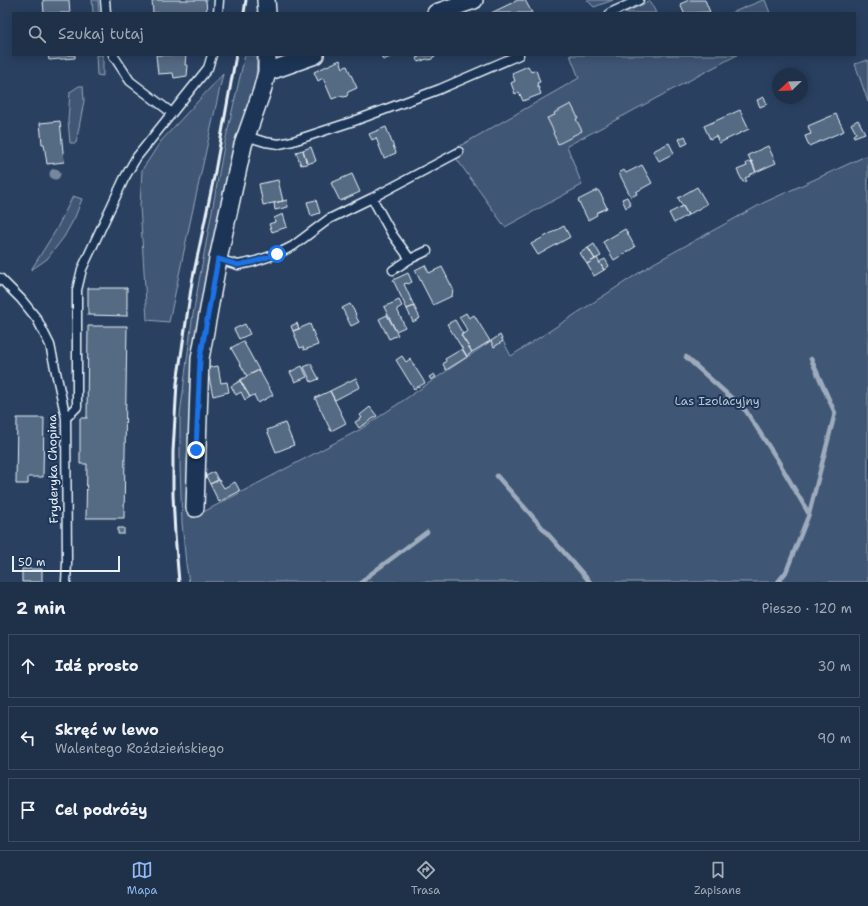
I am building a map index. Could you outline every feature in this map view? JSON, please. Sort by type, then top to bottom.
[{"type":"street","points":[[266,0],[267,12]]},
{"type":"street","points":[[439,12],[474,0]]},
{"type":"street","points":[[195,508],[200,359],[218,259],[241,152],[262,91],[267,63],[309,56]]},
{"type":"lane","points":[[105,0],[106,12]]},
{"type":"lane","points":[[218,12],[219,0]]},
{"type":"lane","points":[[612,12],[639,0]]},
{"type":"lane","points":[[113,56],[130,81],[172,112]]},
{"type":"lane","points":[[66,418],[77,407],[77,290],[82,269],[124,178],[136,158],[208,68],[212,56]]},
{"type":"lane","points":[[246,136],[265,142],[279,144],[293,141],[354,121],[440,89],[517,56]]},
{"type":"lane","points":[[218,259],[238,265],[277,254],[293,246],[330,219],[459,152]]},
{"type":"lane","points":[[372,198],[392,234],[410,259]]},
{"type":"lane","points":[[393,270],[410,259],[427,251]]},
{"type":"lane","name":"Fryderyka Chopina","points":[[0,278],[21,299],[37,319],[50,345],[66,418],[66,582]]},
{"type":"green space","points":[[92,0],[98,0],[99,12],[93,12]]},
{"type":"green space","points":[[587,0],[613,0],[594,7]]},
{"type":"green space","points":[[765,0],[770,12],[733,12]]},
{"type":"green space","points":[[650,1],[656,12],[626,12]]},
{"type":"green space","points":[[96,56],[103,56],[103,76],[97,75]]},
{"type":"green space","name":"Las Izolacyjny","points":[[245,56],[257,56],[256,79],[241,125],[190,472],[192,518],[361,429],[491,341],[494,347],[503,341],[511,356],[654,263],[763,203],[868,155],[868,582],[189,582],[182,523],[180,415],[192,320],[224,146]]},
{"type":"green space","points":[[570,56],[735,56],[567,146],[582,185],[505,227],[451,151],[579,78]]},
{"type":"green space","points":[[868,60],[868,102],[855,64]]},
{"type":"green space","points":[[223,74],[169,322],[147,320],[140,206],[142,170],[161,141]]},
{"type":"green space","points":[[79,86],[83,86],[84,101],[76,143],[70,143],[68,120],[70,92]]},
{"type":"green space","points":[[73,196],[82,199],[75,217],[64,237],[47,259],[31,270],[56,230]]},
{"type":"building","points":[[43,0],[69,0],[70,12],[44,12]]},
{"type":"building","points":[[152,0],[206,0],[207,12],[153,12]]},
{"type":"building","points":[[518,0],[525,0],[531,12],[493,12]]},
{"type":"building","points":[[689,0],[705,0],[710,12],[684,12],[680,4]]},
{"type":"building","points":[[48,56],[75,56],[75,58],[49,60]]},
{"type":"building","points":[[156,56],[186,56],[185,65],[188,65],[187,76],[174,78],[173,73],[158,74]]},
{"type":"building","points":[[381,56],[393,56],[383,60]]},
{"type":"building","points":[[436,56],[432,59],[418,62],[416,58]]},
{"type":"building","points":[[340,60],[343,68],[347,66],[357,88],[348,92],[347,96],[340,96],[332,99],[323,78],[318,81],[314,72]]},
{"type":"building","points":[[528,66],[531,72],[536,70],[540,82],[537,83],[541,94],[523,101],[519,92],[515,94],[511,83],[515,81],[512,73]]},
{"type":"building","points":[[764,97],[767,104],[760,107],[757,100]]},
{"type":"building","points":[[571,104],[578,118],[576,119],[582,131],[558,144],[547,118],[555,115],[554,113]]},
{"type":"building","points":[[740,110],[749,129],[719,143],[716,136],[710,139],[704,126]]},
{"type":"building","points":[[836,114],[844,131],[809,146],[805,136],[811,134],[808,126]]},
{"type":"building","points":[[858,120],[865,133],[854,137],[853,135],[856,133],[851,124]]},
{"type":"building","points":[[60,121],[64,162],[47,164],[44,144],[42,144],[40,123]]},
{"type":"building","points":[[386,127],[396,153],[384,158],[376,138],[372,140],[369,134]]},
{"type":"building","points":[[685,136],[688,143],[682,146],[679,139]]},
{"type":"building","points":[[669,143],[674,153],[659,161],[653,151]]},
{"type":"building","points":[[768,146],[776,163],[756,172],[748,155]]},
{"type":"building","points":[[311,147],[316,161],[307,164],[303,150]]},
{"type":"building","points":[[303,150],[307,164],[301,165],[296,152]]},
{"type":"building","points":[[752,161],[756,172],[745,178],[747,181],[743,182],[737,170],[747,166],[746,163]]},
{"type":"building","points":[[642,165],[652,183],[636,192],[637,194],[631,197],[619,173],[624,170],[626,173]]},
{"type":"building","points":[[352,174],[360,192],[340,201],[331,183]]},
{"type":"building","points":[[278,180],[283,201],[263,205],[259,184]]},
{"type":"building","points":[[697,187],[707,204],[688,215],[678,198]]},
{"type":"building","points":[[598,190],[607,208],[596,213],[597,215],[588,220],[578,200]]},
{"type":"building","points":[[627,197],[631,205],[626,208],[622,199]]},
{"type":"building","points":[[287,200],[288,207],[275,210],[274,203]]},
{"type":"building","points":[[316,200],[320,213],[311,216],[307,202]]},
{"type":"building","points":[[683,206],[688,215],[674,223],[669,213]]},
{"type":"building","points":[[283,214],[287,227],[272,232],[269,224],[275,222],[274,218]]},
{"type":"building","points":[[564,226],[570,237],[538,255],[531,244]]},
{"type":"building","points":[[625,229],[635,247],[614,260],[603,242]]},
{"type":"building","points":[[594,244],[601,256],[595,259],[588,248]]},
{"type":"building","points":[[588,248],[595,259],[587,264],[580,253]]},
{"type":"building","points":[[597,258],[604,270],[594,276],[587,264]]},
{"type":"building","points":[[605,259],[609,266],[604,270],[599,262]]},
{"type":"building","points":[[425,265],[429,273],[442,267],[453,289],[452,296],[433,305],[415,270]]},
{"type":"building","points":[[408,273],[412,282],[404,284],[414,306],[407,309],[393,280]]},
{"type":"building","points":[[88,288],[127,288],[127,316],[88,315]]},
{"type":"building","points":[[399,300],[402,306],[397,309],[405,327],[396,331],[384,307]]},
{"type":"building","points":[[350,304],[359,322],[351,326],[342,308]]},
{"type":"building","points":[[414,306],[420,318],[413,322],[407,309]]},
{"type":"building","points":[[466,313],[469,318],[474,315],[490,341],[472,352],[461,335],[468,331],[459,317]]},
{"type":"building","points":[[387,315],[398,335],[389,339],[379,319]]},
{"type":"building","points":[[455,320],[463,334],[461,335],[472,352],[467,356],[447,324]]},
{"type":"building","points":[[297,323],[299,329],[293,331],[291,326]]},
{"type":"building","points":[[245,324],[250,334],[239,339],[234,329]]},
{"type":"building","points":[[310,324],[318,345],[304,350],[303,347],[300,348],[293,331]]},
{"type":"building","points":[[88,326],[127,326],[124,518],[86,518],[87,464],[80,464],[80,418],[87,418]]},
{"type":"building","points":[[500,335],[503,341],[494,347],[491,341]]},
{"type":"building","points":[[243,341],[259,370],[247,376],[231,348]]},
{"type":"building","points":[[462,349],[467,357],[446,370],[443,364],[446,361],[445,359]]},
{"type":"building","points":[[402,356],[406,362],[410,359],[425,383],[414,389],[396,360]]},
{"type":"building","points":[[311,364],[319,379],[311,382],[304,367]]},
{"type":"building","points":[[218,366],[221,383],[227,382],[229,392],[213,396],[207,368]]},
{"type":"building","points":[[302,366],[307,377],[295,382],[290,372]]},
{"type":"building","points":[[259,370],[273,395],[258,403],[254,395],[250,397],[240,380]]},
{"type":"building","points":[[434,374],[436,377],[431,380],[429,377]]},
{"type":"building","points":[[356,378],[360,387],[335,400],[330,391]]},
{"type":"building","points":[[240,381],[250,397],[245,400],[241,392],[236,395],[231,386]]},
{"type":"building","points":[[330,391],[346,423],[331,431],[315,398]]},
{"type":"building","points":[[370,407],[377,416],[359,428],[355,422],[362,418],[360,415]]},
{"type":"building","points":[[17,418],[44,418],[43,477],[28,477],[28,484],[16,484]]},
{"type":"building","points":[[285,423],[294,445],[276,452],[267,430]]},
{"type":"building","points":[[214,472],[218,480],[210,484],[206,476]]},
{"type":"building","points":[[219,480],[224,488],[235,482],[240,491],[219,502],[210,484]]},
{"type":"building","points":[[118,528],[124,528],[124,534],[118,534]]},
{"type":"building","points":[[22,569],[42,569],[42,582],[22,582]]},
{"type":"waterway","points":[[686,357],[746,411],[777,459],[809,514]]},
{"type":"waterway","points":[[778,582],[786,572],[809,514],[835,413],[811,359]]},
{"type":"waterway","points":[[497,476],[590,582]]},
{"type":"waterway","points":[[362,582],[427,532]]},
{"type":"railway","points":[[244,12],[246,0]]},
{"type":"railway","points":[[179,582],[173,495],[173,452],[177,383],[192,282],[214,177],[236,56]]},
{"type":"route","points":[[196,450],[200,359],[218,259],[238,265],[277,254]]}]
